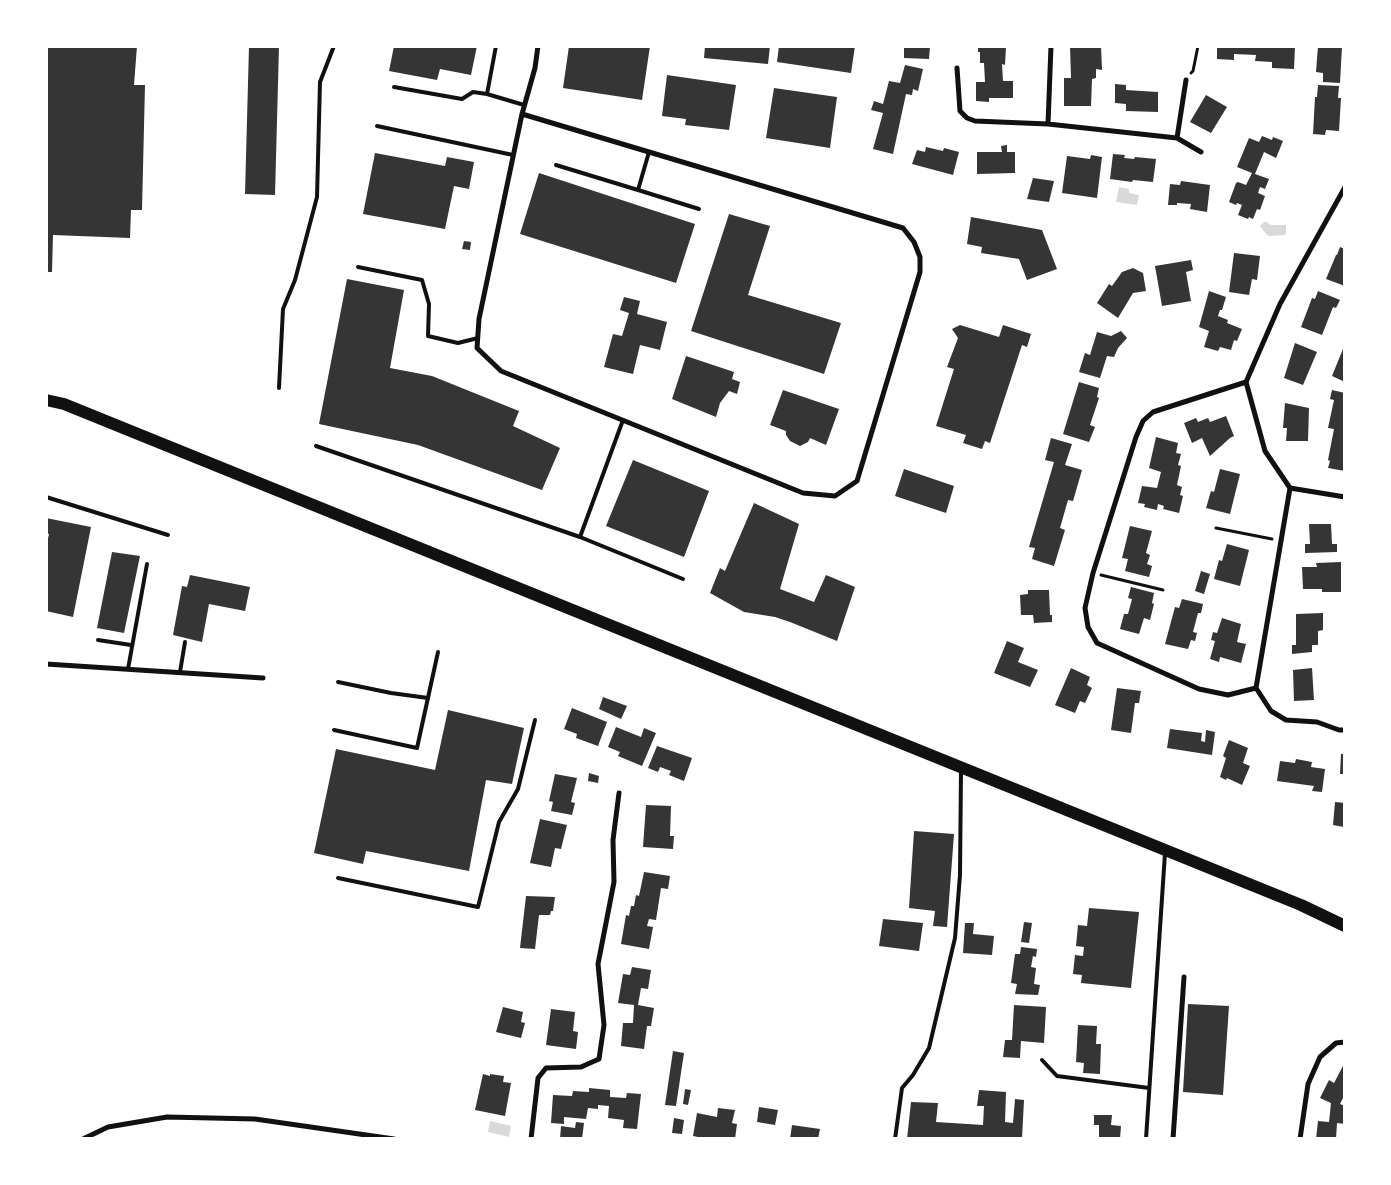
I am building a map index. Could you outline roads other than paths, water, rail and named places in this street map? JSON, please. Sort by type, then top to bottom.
[{"type":"main road","points":[[46,390],[64,404]]},
{"type":"main road","points":[[46,400],[64,404],[1165,851],[1301,905],[1345,920]]},
{"type":"main road","points":[[1301,905],[1345,926]]},
{"type":"street","points":[[522,114],[903,228],[914,242],[920,256],[920,272],[857,481],[835,496],[802,493],[501,371],[477,348],[479,319],[513,155],[522,114],[524,105],[535,68],[538,46]]},
{"type":"street","points":[[1048,124],[1051,46]]},
{"type":"street","points":[[957,68],[960,111],[967,118],[975,121],[1048,124],[1177,138],[1201,152]]},
{"type":"street","points":[[1177,138],[1186,80]]},
{"type":"street","points":[[1345,187],[1280,304],[1246,382],[1265,451],[1290,488],[1256,688],[1271,711],[1286,720],[1317,722],[1339,730],[1345,730]]},
{"type":"street","points":[[1246,382],[1153,412],[1143,421],[1136,437],[1085,608],[1088,627],[1097,643],[1199,689],[1228,695],[1256,688]]},
{"type":"street","points":[[1290,488],[1345,497]]},
{"type":"street","points":[[46,664],[263,678]]},
{"type":"street","points":[[531,1139],[538,1078],[546,1068],[581,1067],[599,1059],[604,1025],[598,964],[614,882],[613,840],[619,793]]},
{"type":"street","points":[[1173,1139],[1184,977]]},
{"type":"street","points":[[1300,1139],[1308,1084],[1320,1057],[1336,1043],[1345,1042]]},
{"type":"street","points":[[83,1139],[108,1127],[167,1116],[256,1119],[394,1139]]},
{"type":"lane","points":[[279,388],[283,309],[295,280],[317,197],[320,82],[334,46]]},
{"type":"lane","points":[[487,94],[496,46]]},
{"type":"lane","points":[[394,87],[462,99],[474,92],[524,105]]},
{"type":"lane","points":[[378,126],[513,155]]},
{"type":"lane","points":[[638,190],[649,152]]},
{"type":"lane","points":[[556,166],[700,209]]},
{"type":"lane","points":[[358,267],[422,280],[429,304],[428,336],[458,343],[478,338]]},
{"type":"lane","points":[[580,537],[623,420]]},
{"type":"lane","points":[[316,446],[580,537],[684,579]]},
{"type":"lane","points":[[46,497],[168,535]]},
{"type":"lane","points":[[128,669],[147,564]]},
{"type":"lane","points":[[98,640],[131,645]]},
{"type":"lane","points":[[180,672],[185,642]]},
{"type":"lane","points":[[334,730],[417,748],[438,652]]},
{"type":"lane","points":[[338,682],[391,693],[428,698]]},
{"type":"lane","points":[[338,878],[478,907],[500,822],[518,789],[535,720]]},
{"type":"lane","points":[[895,1139],[902,1088],[913,1075],[929,1048],[954,938],[960,875],[961,767]]},
{"type":"lane","points":[[1146,1139],[1165,851]]},
{"type":"lane","points":[[1042,1060],[1057,1076],[1149,1088]]}]
